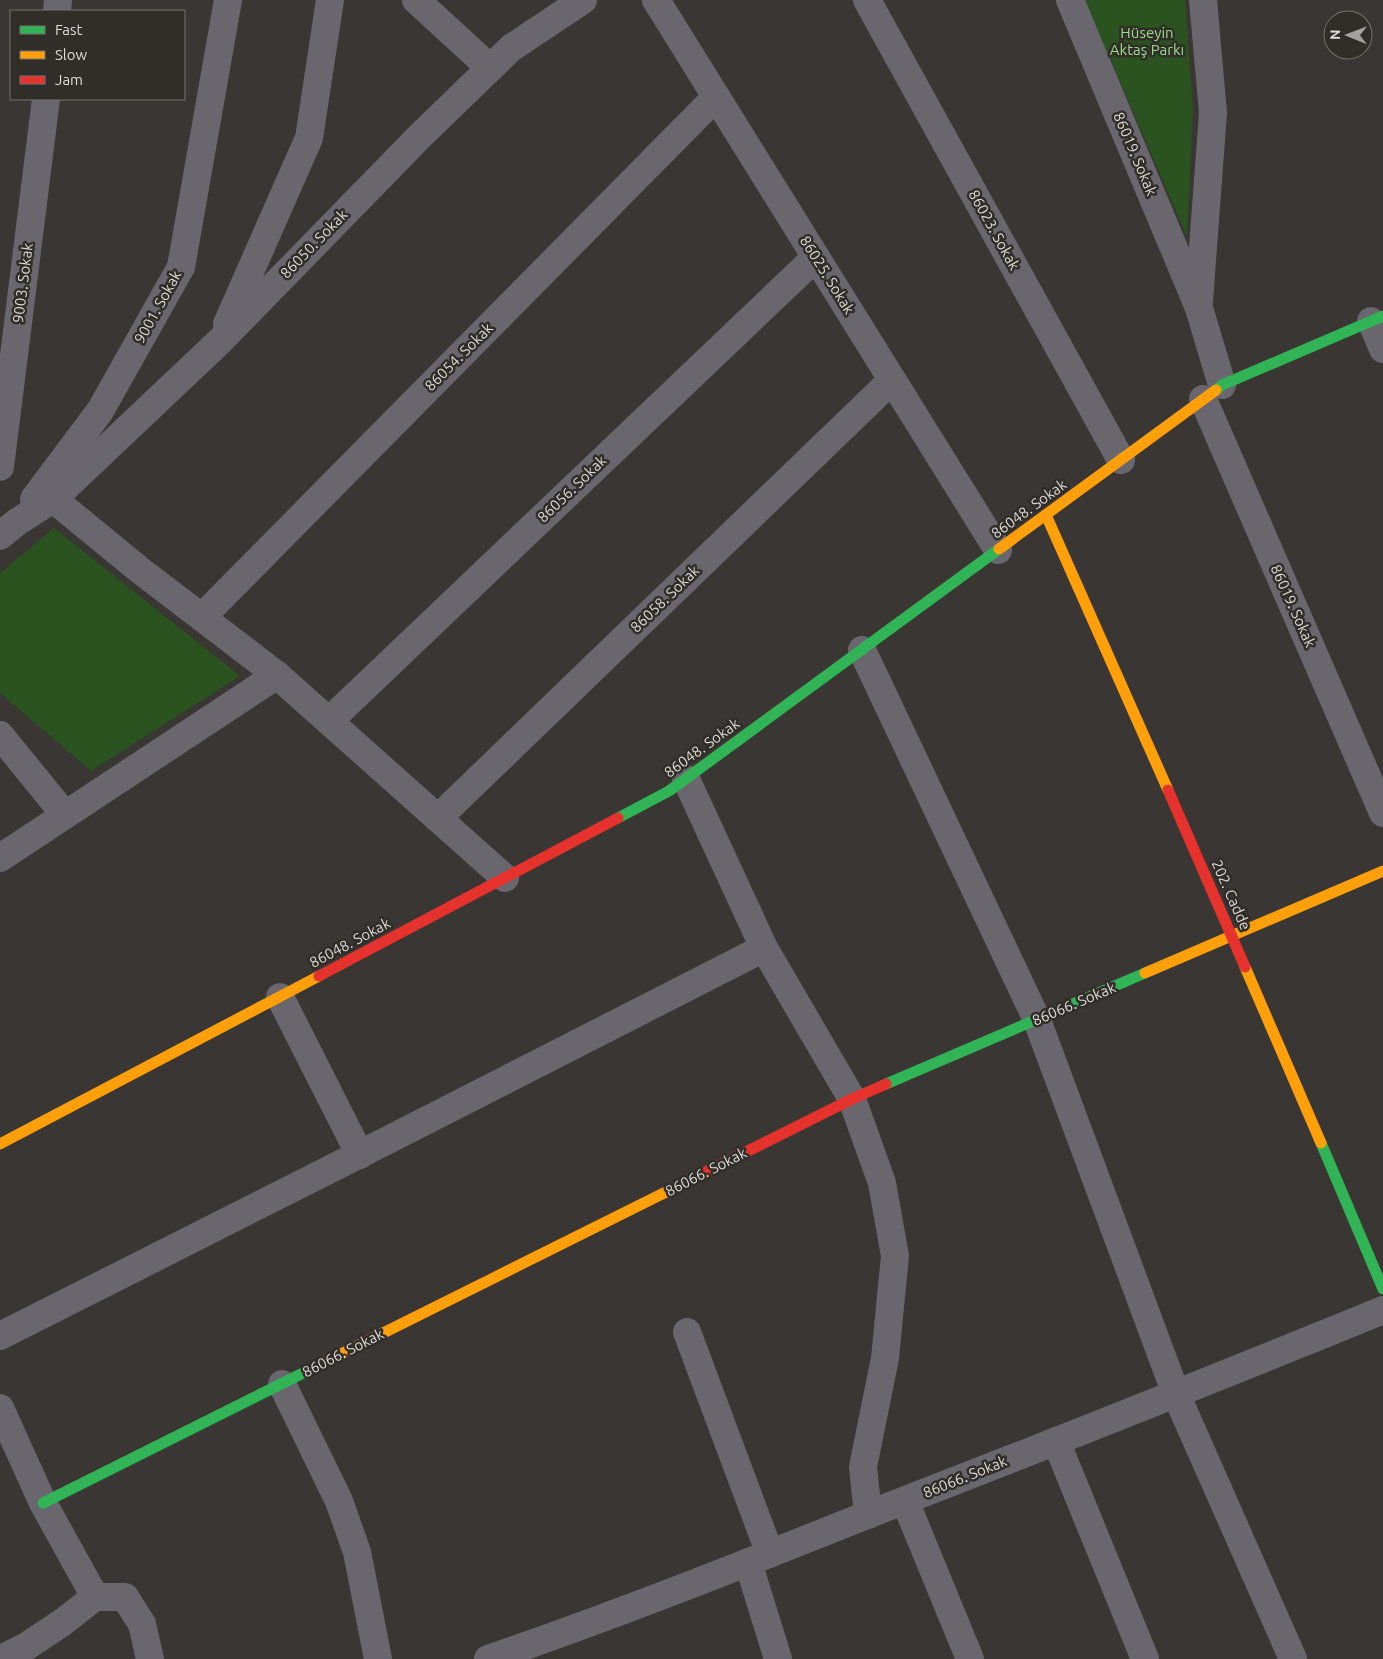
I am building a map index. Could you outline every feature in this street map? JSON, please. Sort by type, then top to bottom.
[{"type":"street","name":"9001. Sokak","points":[[8,529],[100,411],[181,267],[228,0]]},
{"type":"street","points":[[220,341],[309,138],[330,0]]},
{"type":"street","points":[[416,0],[490,68]]},
{"type":"street","name":"86050. Sokak","points":[[8,529],[53,499],[220,341],[414,142],[511,48],[583,0]]},
{"type":"street","name":"86025. Sokak","points":[[656,0],[998,550]]},
{"type":"street","name":"86023. Sokak","points":[[867,0],[1120,460]]},
{"type":"street","name":"86019. Sokak","points":[[1070,0],[1199,308],[1213,392],[1383,813]]},
{"type":"street","name":"86019. Sokak","points":[[1199,308],[1213,114],[1203,0]]},
{"type":"street","name":"86054. Sokak","points":[[202,618],[716,97]]},
{"type":"street","name":"9003. Sokak","points":[[0,466],[46,100]]},
{"type":"street","name":"86056. Sokak","points":[[329,721],[816,257]]},
{"type":"street","points":[[1377,318],[1383,349]]},
{"type":"street","name":"86048. Sokak","points":[[0,1144],[669,792],[1213,392],[1377,318]]},
{"type":"street","name":"86058. Sokak","points":[[438,818],[892,380]]},
{"type":"street","points":[[53,499],[141,571],[277,675],[505,878]]},
{"type":"street","name":"202. Cadde","points":[[1046,515],[1232,936],[1383,1289]]},
{"type":"street","points":[[862,650],[1037,1020],[1176,1394],[1293,1659]]},
{"type":"street","points":[[0,858],[277,675]]},
{"type":"street","points":[[0,735],[65,815]]},
{"type":"street","points":[[686,778],[764,948],[852,1100],[882,1183],[895,1256],[885,1358],[863,1467],[868,1515]]},
{"type":"street","name":"86066. Sokak","points":[[43,1503],[852,1100],[1383,871]]},
{"type":"street","points":[[0,1336],[360,1155],[764,948]]},
{"type":"street","points":[[280,997],[360,1155]]},
{"type":"street","name":"86066. Sokak","points":[[488,1659],[556,1648],[759,1558],[1176,1394],[1383,1310]]},
{"type":"street","points":[[687,1332],[759,1558],[778,1659]]},
{"type":"street","points":[[282,1384],[339,1501],[357,1552],[378,1659]]},
{"type":"street","points":[[0,1408],[43,1503],[95,1597]]},
{"type":"street","points":[[1056,1441],[1144,1659]]},
{"type":"street","points":[[905,1501],[970,1659]]},
{"type":"street","points":[[1,1659],[27,1646],[63,1622],[95,1597],[125,1597],[142,1624],[150,1659]]},
{"type":"green space","name":"Hüseyin Aktaş Parkı","points":[[1085,0],[1185,0],[1193,109],[1187,237]]},
{"type":"green space","points":[[54,528],[240,676],[91,771],[0,693],[0,573]]},
{"type":"traffic: fast","points":[[1216,390],[1222,385],[1383,316]]},
{"type":"traffic: fast","points":[[618,818],[669,791],[999,549]]},
{"type":"traffic: fast","points":[[886,1084],[1145,973]]},
{"type":"traffic: fast","points":[[1321,1143],[1383,1289]]},
{"type":"traffic: fast","points":[[43,1503],[315,1367]]},
{"type":"traffic: slow","points":[[999,549],[1216,390]]},
{"type":"traffic: slow","points":[[1046,515],[1168,790]]},
{"type":"traffic: slow","points":[[1145,973],[1383,871]]},
{"type":"traffic: slow","points":[[1245,967],[1321,1143]]},
{"type":"traffic: slow","points":[[0,1144],[319,976]]},
{"type":"traffic: slow","points":[[315,1367],[682,1184]]},
{"type":"traffic: jam","points":[[1168,790],[1245,967]]},
{"type":"traffic: jam","points":[[319,976],[618,818]]},
{"type":"traffic: jam","points":[[682,1184],[886,1084]]}]
